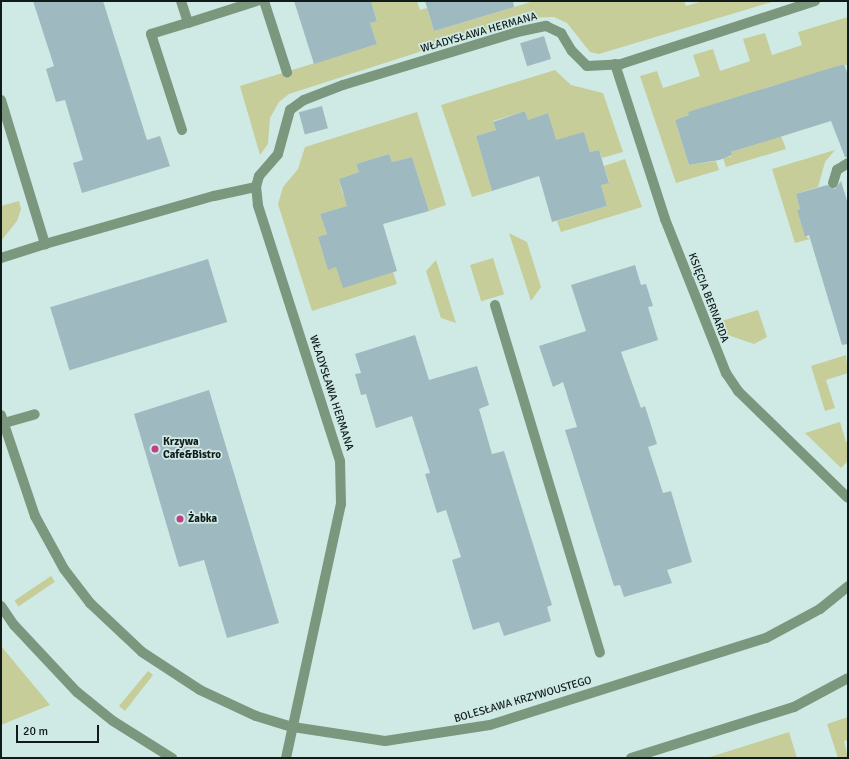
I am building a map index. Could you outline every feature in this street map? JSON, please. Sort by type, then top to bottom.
[{"type":"street","points":[[181,1],[188,23]]},
{"type":"street","points":[[182,130],[151,34],[257,1]]},
{"type":"street","points":[[264,1],[287,72]]},
{"type":"street","name":"WŁADYSŁAWA HERMANA","points":[[286,758],[341,504],[340,461],[267,236],[256,187],[259,176],[278,154],[290,110],[304,100],[343,85],[517,32],[546,26],[561,32],[572,51],[587,66],[615,64],[815,1]]},
{"type":"street","name":"KSIĘCIA BERNARDA","points":[[615,64],[665,219],[726,373],[738,391],[848,498]]},
{"type":"street","points":[[1,100],[44,244]]},
{"type":"street","points":[[833,183],[837,170],[848,163]]},
{"type":"street","points":[[1,258],[44,244],[214,196],[256,187]]},
{"type":"street","points":[[495,305],[600,652]]},
{"type":"street","points":[[2,421],[35,414]]},
{"type":"street","name":"BOLESŁAWA KRZYWOUSTEGO","points":[[2,421],[35,516],[64,569],[90,603],[142,652],[200,690],[256,716],[293,727],[385,741],[490,725],[766,638],[807,617],[848,586]]},
{"type":"street","points":[[1,606],[23,635],[77,692],[113,722],[172,758]]},
{"type":"street","points":[[631,758],[794,707],[848,678]]},
{"type":"green space","points":[[371,1],[417,1],[420,10],[427,8],[434,31],[534,1],[684,1],[686,6],[703,1],[775,1],[599,54],[590,52],[567,23],[554,17],[524,18],[289,94],[279,102],[270,118],[268,144],[260,155],[240,86],[377,44],[370,23],[377,20]]},
{"type":"green space","points":[[848,17],[848,66],[843,64],[781,87],[779,84],[689,112],[689,115],[675,120],[689,165],[716,161],[719,170],[676,183],[640,76],[657,71],[663,88],[700,76],[693,55],[713,49],[720,71],[750,61],[743,39],[765,33],[772,55],[802,45],[798,32]]},
{"type":"green space","points":[[555,70],[571,85],[603,93],[623,152],[602,158],[599,150],[590,152],[584,132],[557,143],[553,141],[548,113],[528,120],[525,111],[493,121],[496,130],[476,136],[492,191],[472,197],[441,105]]},
{"type":"green space","points":[[417,112],[446,205],[429,211],[412,157],[392,162],[389,154],[356,164],[359,172],[339,179],[343,195],[348,194],[351,205],[320,214],[327,234],[318,237],[328,269],[336,267],[393,272],[397,284],[312,311],[278,204],[283,187],[298,169],[305,147]]},
{"type":"green space","points":[[781,136],[786,149],[726,167],[723,158],[732,156],[731,152]]},
{"type":"green space","points":[[835,150],[825,162],[818,187],[796,194],[800,209],[797,210],[805,236],[810,239],[795,243],[772,169]]},
{"type":"green space","points":[[625,159],[642,207],[561,232],[557,221],[607,206],[601,185],[609,182],[604,166]]},
{"type":"green space","points":[[19,201],[21,209],[17,221],[1,241],[1,206]]},
{"type":"green space","points":[[509,233],[527,242],[541,287],[531,301]]},
{"type":"green space","points":[[493,258],[504,294],[481,301],[470,265]]},
{"type":"green space","points":[[436,260],[456,323],[441,318],[426,271]]},
{"type":"green space","points":[[758,310],[767,337],[754,344],[722,333],[718,322]]},
{"type":"green space","points":[[846,355],[848,373],[826,380],[835,408],[825,411],[811,366]]},
{"type":"green space","points":[[840,422],[846,442],[848,442],[848,461],[841,468],[805,433]]},
{"type":"green space","points":[[51,576],[55,582],[18,606],[15,601]]},
{"type":"green space","points":[[1,646],[50,705],[1,725]]},
{"type":"green space","points":[[148,671],[153,675],[125,711],[119,706]]},
{"type":"green space","points":[[848,717],[848,740],[844,741],[848,758],[838,758],[827,724]]},
{"type":"green space","points":[[789,732],[797,758],[707,758]]},
{"type":"building","points":[[33,1],[103,1],[147,140],[160,136],[170,166],[82,193],[73,163],[83,160],[65,100],[56,102],[46,69],[54,66]]},
{"type":"building","points":[[294,1],[371,1],[377,21],[370,23],[377,44],[314,64]]},
{"type":"building","points":[[425,1],[513,1],[514,7],[434,31]]},
{"type":"building","points":[[544,36],[551,59],[527,66],[520,43]]},
{"type":"building","points":[[844,64],[848,75],[848,157],[845,157],[831,121],[731,152],[732,155],[719,160],[689,165],[675,120],[689,115],[688,112]]},
{"type":"building","points":[[322,106],[328,128],[305,134],[299,112]]},
{"type":"building","points":[[525,111],[528,120],[548,113],[556,140],[584,132],[590,152],[599,150],[609,183],[601,185],[607,206],[552,222],[539,176],[492,191],[476,136],[496,130],[493,122]]},
{"type":"building","points":[[389,154],[392,162],[412,157],[429,211],[383,224],[397,271],[343,288],[336,267],[328,270],[318,237],[327,234],[320,214],[347,206],[339,179],[359,172],[356,164]]},
{"type":"building","points":[[841,181],[848,204],[848,344],[842,345],[809,235],[805,237],[797,210],[800,209],[796,194],[827,185],[835,189]]},
{"type":"building","points":[[208,259],[227,322],[70,370],[50,307]]},
{"type":"building","points":[[635,265],[641,285],[646,284],[653,306],[648,307],[658,340],[621,352],[641,408],[645,406],[657,444],[648,447],[663,493],[671,491],[692,562],[667,570],[672,583],[624,597],[620,585],[614,586],[565,430],[577,427],[563,382],[553,387],[539,346],[586,331],[571,285]]},
{"type":"building","points":[[415,335],[429,380],[477,366],[489,405],[479,409],[492,454],[504,451],[552,605],[547,607],[551,621],[504,636],[499,622],[473,630],[452,560],[461,557],[446,510],[437,513],[425,474],[430,473],[412,416],[376,428],[366,394],[361,395],[355,374],[361,373],[355,354]]},
{"type":"building","points":[[209,390],[279,623],[227,638],[204,560],[179,567],[134,414]]},
{"type":"place","name":"Krzywa Cafe&Bistro","points":[[155,449]]},
{"type":"place","name":"Żabka","points":[[180,519]]}]
